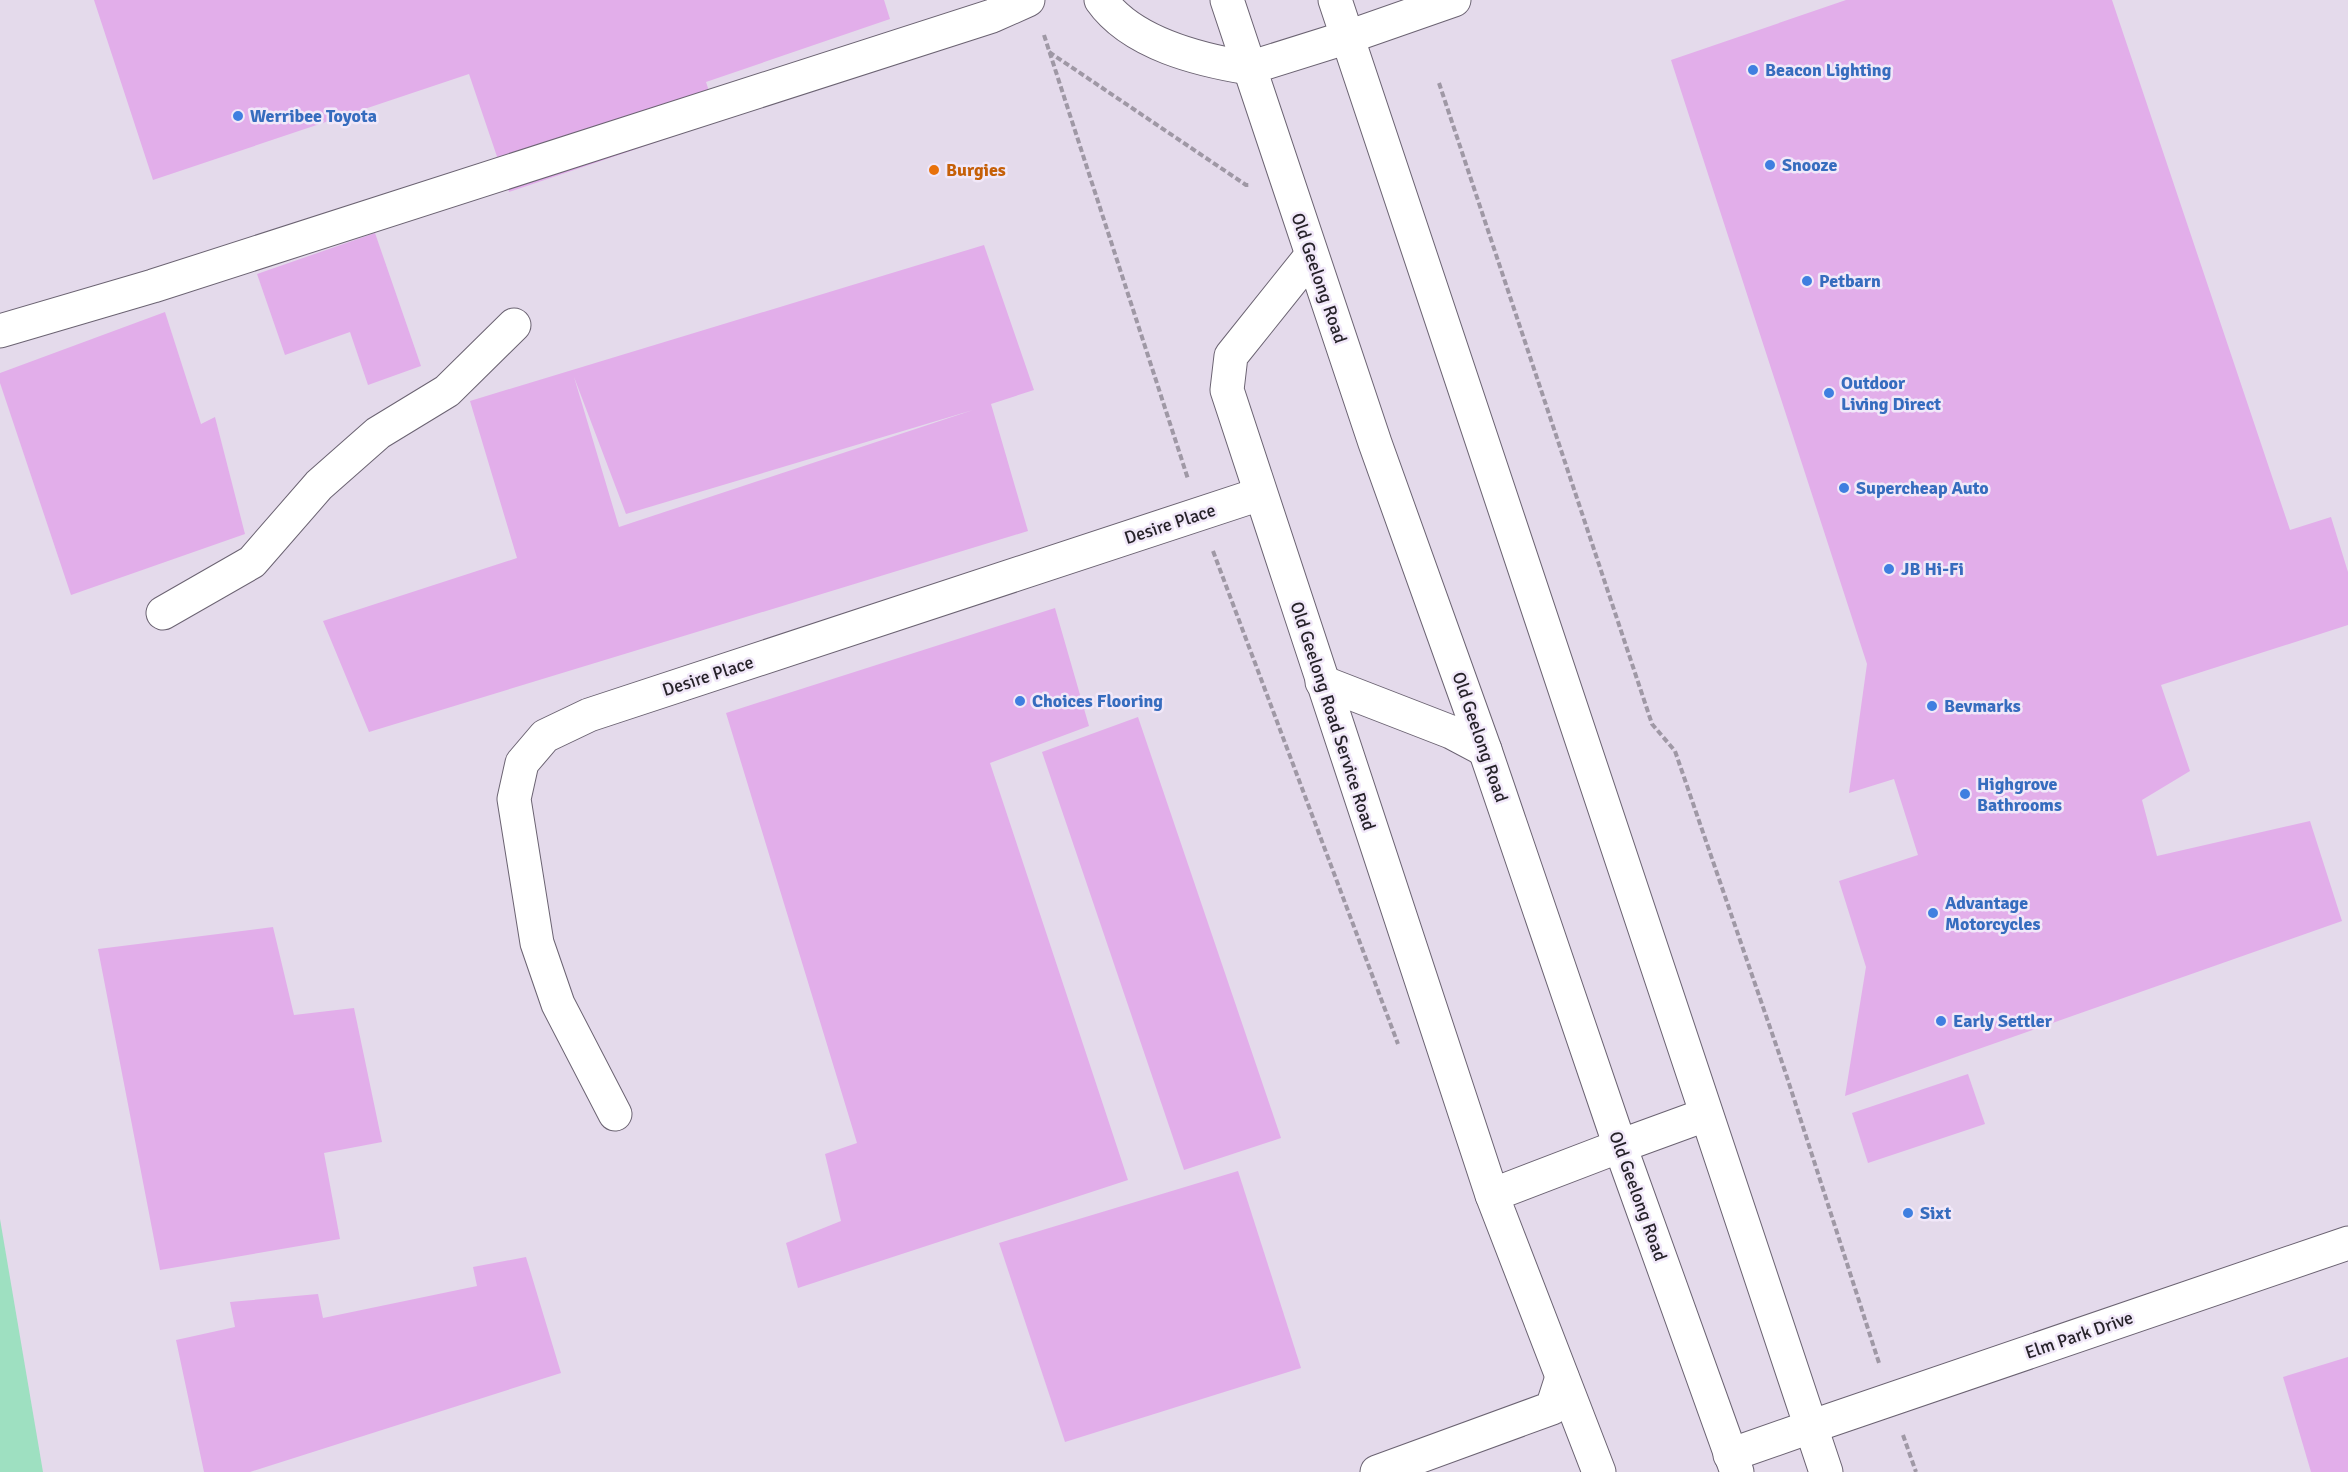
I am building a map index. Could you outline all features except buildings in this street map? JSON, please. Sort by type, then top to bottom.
[{"type":"street","points":[[1101,0],[1130,27],[1160,45],[1208,61],[1249,68],[1454,0]]},
{"type":"street","name":"Old Geelong Road","points":[[1227,0],[1371,432],[1485,750],[1620,1146],[1734,1463]]},
{"type":"street","points":[[1335,0],[1826,1472]]},
{"type":"street","points":[[0,331],[153,285],[992,16],[1035,13]]},
{"type":"street","name":"Old Geelong Road Service Road","points":[[1311,256],[1232,356],[1227,390],[1492,1196],[1599,1472]]},
{"type":"street","points":[[163,613],[252,562],[319,485],[378,433],[447,391],[514,325]]},
{"type":"street","name":"Desire Place","points":[[615,1114],[558,1004],[537,943],[514,799],[522,763],[545,736],[589,715],[1260,494]]},
{"type":"street","points":[[1322,682],[1450,732],[1485,750]]},
{"type":"street","points":[[1492,1196],[1706,1115]]},
{"type":"street","name":"Elm Park Drive","points":[[1734,1463],[1810,1427],[2348,1243]]},
{"type":"street","points":[[1377,1472],[1552,1408],[1562,1377]]},
{"type":"path","points":[[1035,13],[1199,514],[1400,1048]]},
{"type":"path","points":[[1049,52],[1246,185],[1256,185]]},
{"type":"path","points":[[1439,83],[1652,724],[1675,751],[1785,1071],[1876,1350],[1889,1400],[1916,1472]]},
{"type":"green space","points":[[0,1219],[43,1472],[0,1472]]},
{"type":"place","name":"Beacon Lighting","points":[[1753,70]]},
{"type":"place","name":"Werribee Toyota","points":[[238,116]]},
{"type":"place","name":"Snooze","points":[[1770,165]]},
{"type":"place","name":"Burgies","points":[[934,170]]},
{"type":"place","name":"Petbarn","points":[[1807,281]]},
{"type":"place","name":"Outdoor Living Direct","points":[[1829,393]]},
{"type":"place","name":"Supercheap Auto","points":[[1844,488]]},
{"type":"place","name":"JB Hi-Fi","points":[[1889,569]]},
{"type":"place","name":"Choices Flooring","points":[[1020,701]]},
{"type":"place","name":"Bevmarks","points":[[1932,706]]},
{"type":"place","name":"Highgrove Bathrooms","points":[[1965,794]]},
{"type":"place","name":"Advantage Motorcycles","points":[[1933,913]]},
{"type":"place","name":"Early Settler","points":[[1941,1021]]},
{"type":"place","name":"Sixt","points":[[1908,1213]]}]
